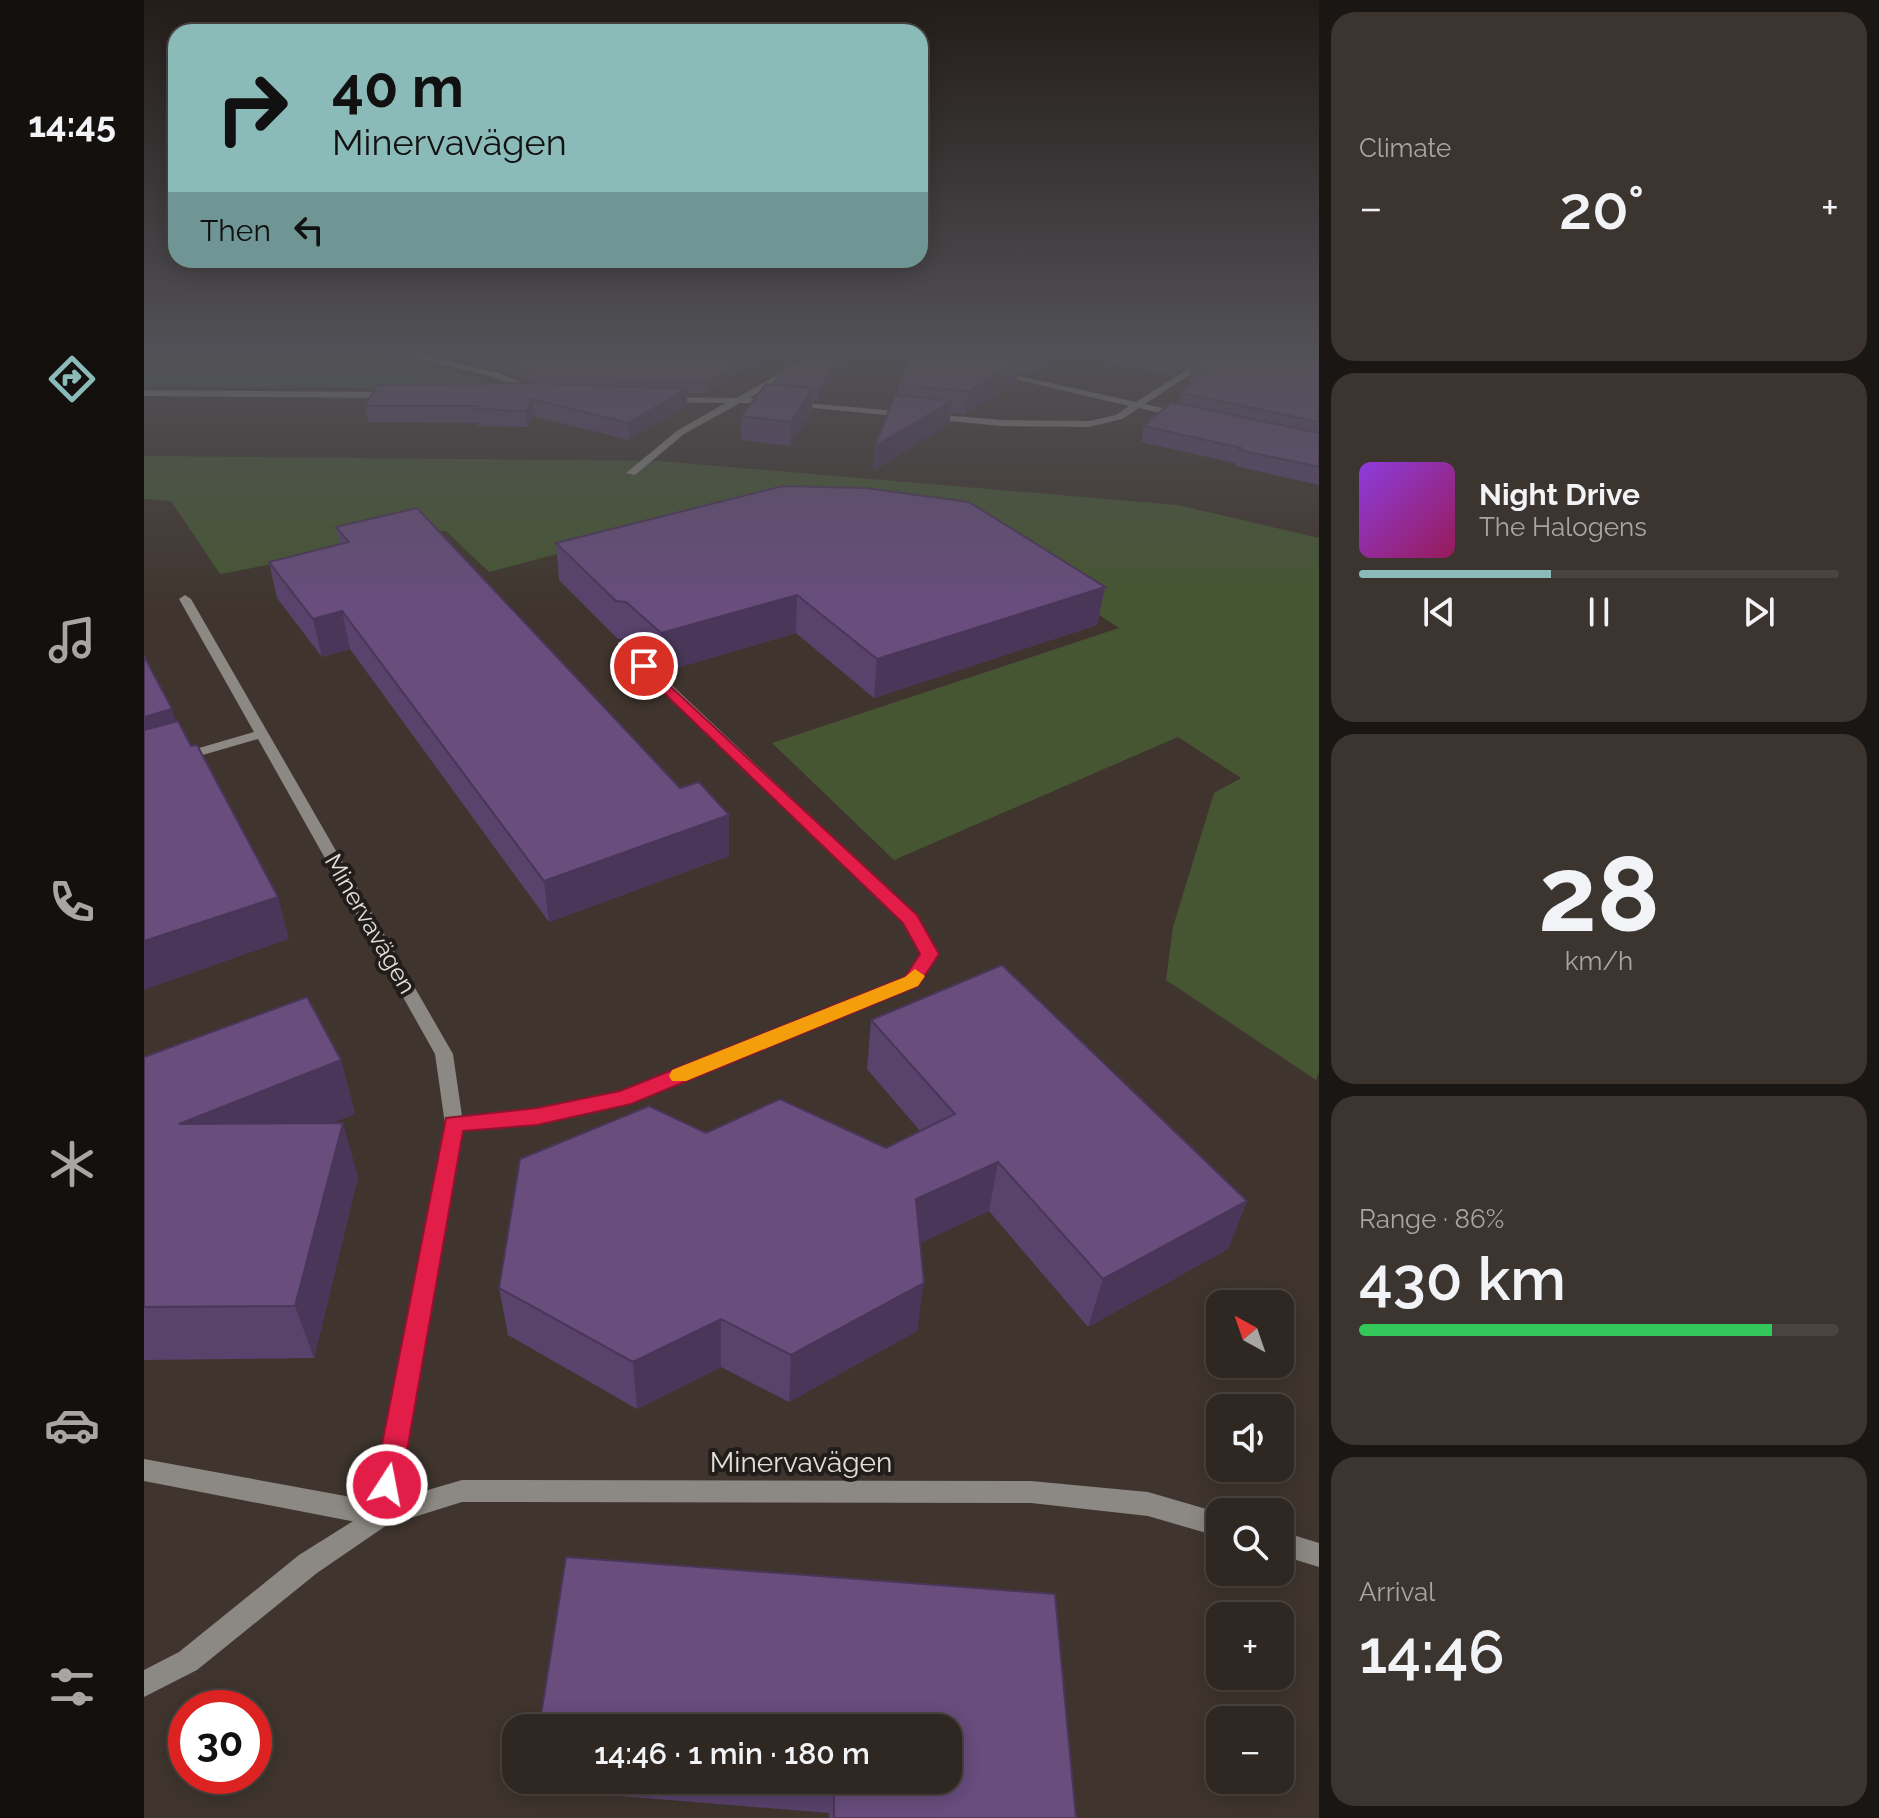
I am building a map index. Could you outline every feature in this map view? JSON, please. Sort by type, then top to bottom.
[{"type":"street","points":[[631,473],[674,438]]},
{"type":"street","name":"Minervavägen","points":[[185,599],[444,1054],[454,1124],[382,1515]]},
{"type":"street","points":[[454,1124],[537,1117],[624,1098],[911,981],[929,954],[910,919],[622,645]]},
{"type":"street","points":[[144,768],[261,734]]},
{"type":"street","name":"Minervavägen","points":[[144,1470],[382,1515],[462,1491],[1015,1492],[1148,1504],[1206,1521]]},
{"type":"street","points":[[144,1684],[188,1661],[308,1564],[382,1515]]},
{"type":"street","points":[[1294,1547],[1319,1555]]},
{"type":"green space","points":[[144,456],[659,461],[1178,505],[1319,538],[1319,1073],[1316,1080],[1166,980],[1173,927],[1214,793],[1241,778],[1178,737],[894,860],[772,743],[1119,628],[968,529],[735,507],[489,572],[446,531],[391,534],[330,553],[220,574],[171,501],[144,499]]},
{"type":"building","points":[[878,438],[889,438],[875,446]]},
{"type":"building","points":[[1196,438],[1319,438],[1319,467],[1239,450],[1241,448]]},
{"type":"building","points":[[783,486],[865,488],[969,502],[1105,587],[877,659],[797,595],[661,633],[626,602],[616,601],[556,543]]},
{"type":"building","points":[[417,508],[680,788],[699,782],[729,815],[544,881],[342,611],[313,619],[269,562],[349,542],[336,527]]},
{"type":"building","points":[[144,656],[172,709],[144,717]]},
{"type":"building","points":[[178,721],[191,746],[197,745],[278,897],[144,941],[144,730]]},
{"type":"building","points":[[1002,965],[1247,1201],[1103,1279],[998,1162],[916,1199],[924,1283],[791,1355],[721,1319],[633,1362],[499,1288],[520,1159],[649,1106],[706,1133],[780,1099],[886,1148],[955,1114],[871,1020]]},
{"type":"building","points":[[307,997],[341,1060],[179,1124],[343,1123],[295,1306],[144,1307],[144,1057]]},
{"type":"building","points":[[566,1557],[1055,1594],[1076,1818],[834,1818],[834,1794],[962,1794],[962,1714],[541,1714]]},
{"type":"slow traffic","points":[[679,1076],[911,981],[915,976]]},
{"type":"route","points":[[387,1485],[454,1124],[537,1117],[624,1098],[911,981],[929,954],[910,919],[644,666]]}]
